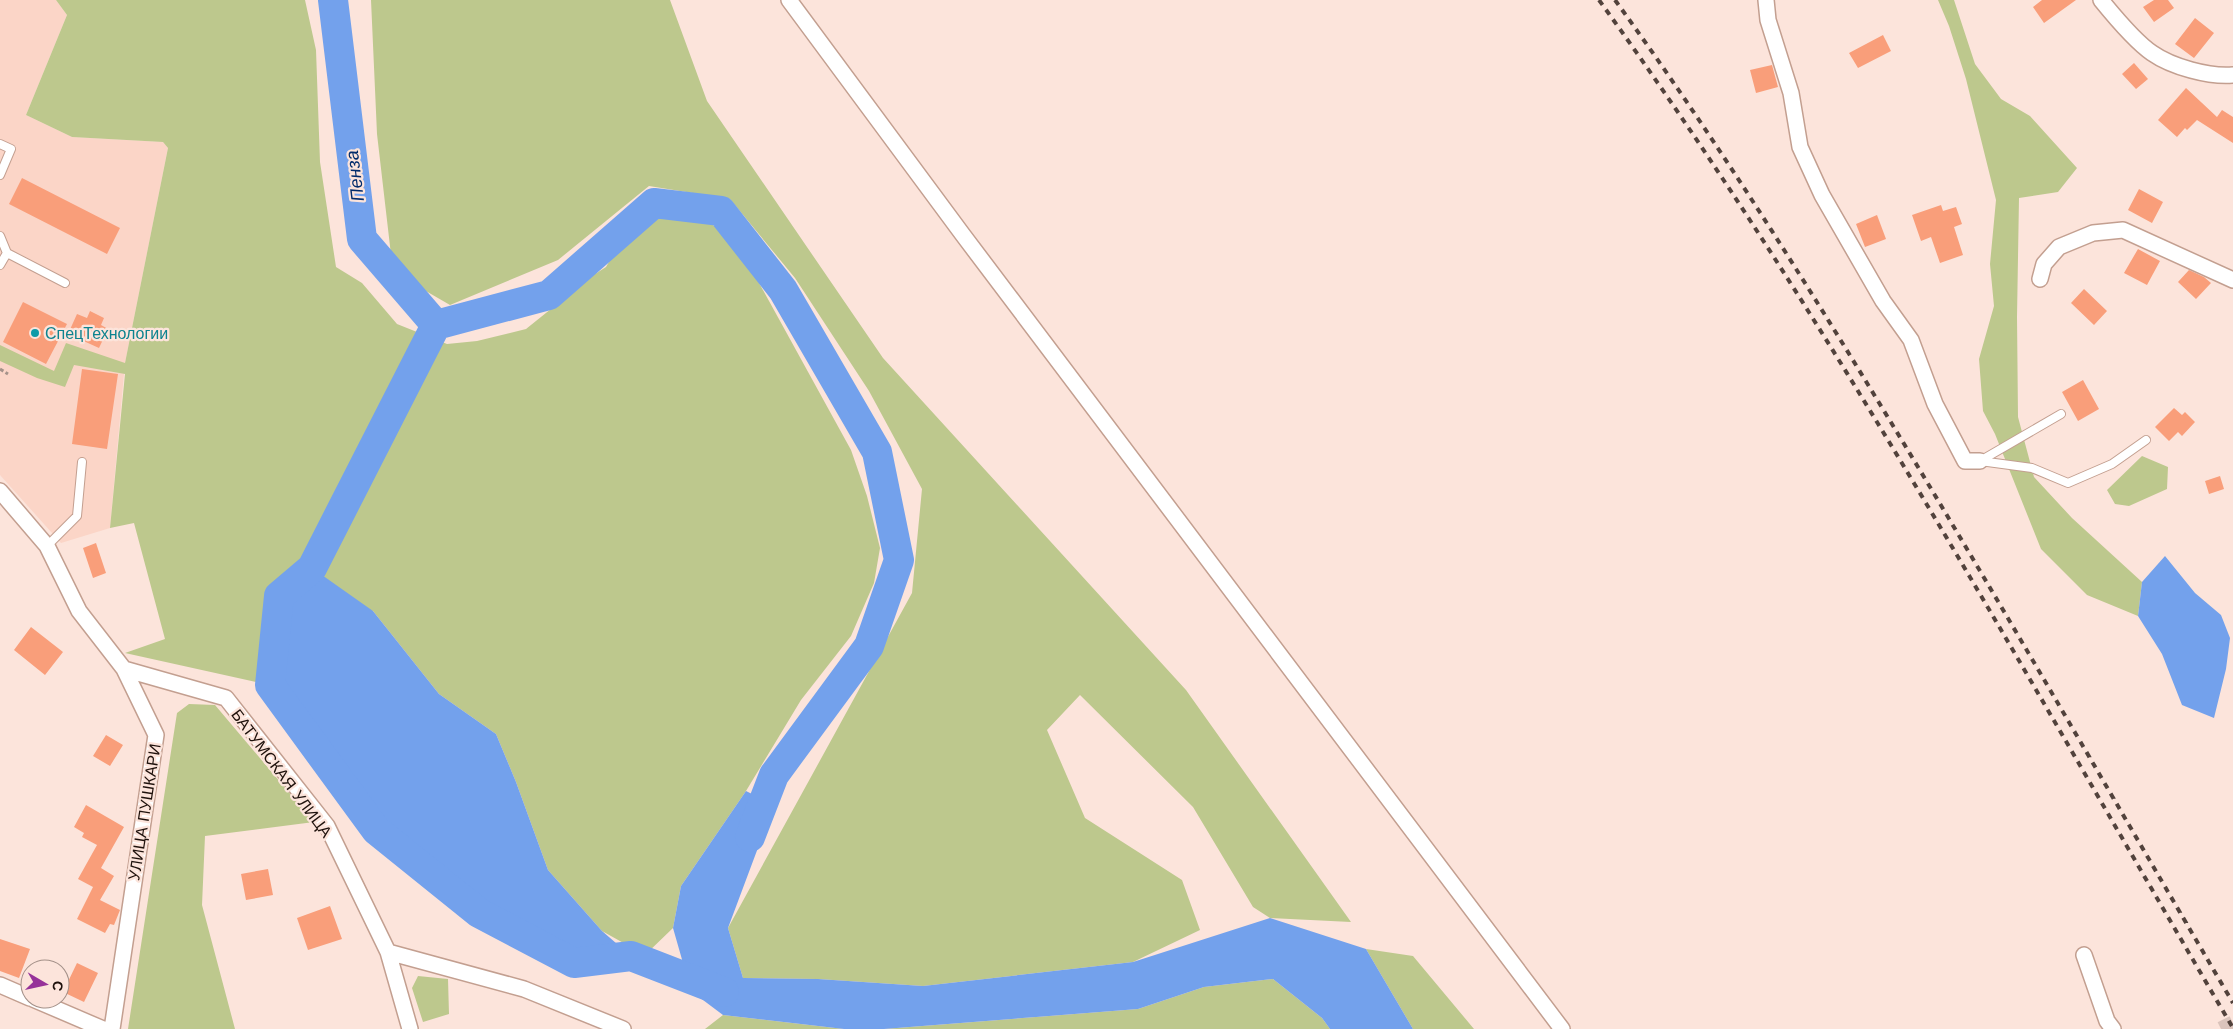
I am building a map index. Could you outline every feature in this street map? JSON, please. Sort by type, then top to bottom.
[{"type":"street","points":[[789,0],[969,243],[1562,1029]]},
{"type":"street","points":[[1766,0],[1768,20],[1791,93],[1800,147],[1822,195],[1883,302],[1911,340],[1936,404],[1965,462],[1980,461]]},
{"type":"street","points":[[2101,0],[2114,16],[2152,53],[2192,71],[2233,75]]},
{"type":"street","points":[[2040,279],[2044,264],[2059,247],[2093,233],[2123,230],[2233,280]]},
{"type":"street","name":"УЛИЦА ПУШКАРИ","points":[[0,491],[48,546],[79,611],[124,669],[156,735],[112,1029]]},
{"type":"street","name":"БАТУМСКАЯ УЛИЦА","points":[[124,669],[226,698],[327,826],[388,952],[410,1029]]},
{"type":"street","points":[[388,952],[524,989],[622,1029]]},
{"type":"street","points":[[2084,955],[2107,1021],[2113,1029]]},
{"type":"street","points":[[0,985],[20,993]]},
{"type":"street","points":[[58,1009],[104,1029]]},
{"type":"lane","points":[[0,144],[11,149],[0,175]]},
{"type":"lane","points":[[0,236],[7,253],[66,283]]},
{"type":"lane","points":[[0,265],[7,253]]},
{"type":"lane","points":[[1980,461],[2060,414]]},
{"type":"lane","points":[[1980,461],[2032,468],[2068,483],[2112,464],[2146,440]]},
{"type":"lane","points":[[48,546],[77,516],[82,462]]},
{"type":"path","points":[[0,370],[8,374]]},
{"type":"shaded area","points":[[0,0],[56,0],[67,15],[26,115],[72,137],[163,142],[168,148],[125,363],[110,528],[61,543],[0,475]]},
{"type":"green space","points":[[56,0],[305,0],[316,50],[320,162],[336,267],[362,283],[397,324],[447,344],[477,341],[526,329],[606,267],[621,241],[659,213],[696,217],[725,231],[753,272],[851,450],[867,496],[880,548],[874,583],[851,636],[801,700],[746,791],[681,886],[673,928],[645,955],[602,931],[548,870],[516,782],[496,734],[439,694],[373,611],[279,596],[270,685],[125,653],[165,639],[134,523],[110,528],[125,374],[74,365],[65,387],[37,378],[0,361],[0,345],[54,371],[66,343],[125,363],[168,148],[163,142],[72,137],[26,115],[67,15]]},
{"type":"green space","points":[[371,0],[670,0],[707,101],[883,358],[1186,690],[1351,922],[1270,918],[1253,907],[1193,807],[1080,695],[1047,730],[1085,818],[1182,880],[1200,930],[1133,962],[923,986],[818,979],[743,978],[728,928],[912,593],[922,489],[869,391],[795,278],[730,199],[649,186],[558,260],[450,305],[393,272],[377,134]]},
{"type":"green space","points":[[1938,0],[1954,0],[1975,64],[2001,99],[2030,116],[2077,168],[2058,192],[2019,198],[2018,417],[2034,477],[2072,518],[2142,582],[2138,616],[2087,595],[2041,549],[1995,434],[1983,411],[1979,359],[1994,306],[1990,264],[1996,200],[1966,79],[1949,26]]},
{"type":"green space","points":[[2142,456],[2168,467],[2167,489],[2129,506],[2115,504],[2107,490]]},
{"type":"green space","points":[[189,704],[215,705],[314,822],[205,836],[202,905],[235,1029],[128,1029],[177,713]]},
{"type":"green space","points":[[1366,949],[1413,956],[1474,1029],[1413,1029]]},
{"type":"green space","points":[[418,976],[448,979],[449,1014],[423,1022],[412,988]]},
{"type":"green space","points":[[1273,979],[1322,1018],[1330,1029],[884,1029],[1138,1009],[1204,987]]},
{"type":"green space","points":[[723,1015],[844,1029],[705,1029]]},
{"type":"water","points":[[2165,556],[2195,593],[2221,615],[2230,638],[2226,669],[2214,718],[2182,705],[2162,654],[2138,616],[2142,582]]},
{"type":"water","points":[[312,568],[373,611],[439,694],[496,734],[516,782],[548,870],[602,931],[631,956],[574,963],[479,913],[376,830],[270,685],[279,596]]},
{"type":"water","points":[[746,791],[774,805],[728,928],[743,978],[818,979],[923,986],[1133,962],[1270,918],[1366,949],[1413,1029],[1330,1029],[1322,1018],[1273,979],[1204,987],[1138,1009],[884,1029],[844,1029],[723,1015],[691,991],[673,928],[681,886]]},
{"type":"building","points":[[2042,0],[2076,0],[2044,23],[2033,7]]},
{"type":"building","points":[[2154,0],[2168,0],[2174,8],[2154,22],[2143,7]]},
{"type":"building","points":[[2195,18],[2214,33],[2194,58],[2175,44]]},
{"type":"building","points":[[1883,35],[1891,51],[1858,68],[1849,53]]},
{"type":"building","points":[[2134,63],[2148,79],[2136,89],[2122,74]]},
{"type":"building","points":[[1772,65],[1778,87],[1756,93],[1750,70]]},
{"type":"building","points":[[2186,88],[2217,117],[2222,110],[2233,117],[2233,143],[2197,120],[2187,130],[2185,128],[2177,137],[2158,120]]},
{"type":"building","points":[[22,178],[120,228],[107,254],[9,204]]},
{"type":"building","points":[[2139,189],[2163,202],[2152,223],[2128,210]]},
{"type":"building","points":[[1941,205],[1943,211],[1956,207],[1962,224],[1954,227],[1963,255],[1940,263],[1931,237],[1921,241],[1912,215]]},
{"type":"building","points":[[1877,215],[1886,239],[1865,247],[1856,224]]},
{"type":"building","points":[[2138,249],[2160,261],[2147,285],[2124,273]]},
{"type":"building","points":[[2189,270],[2204,277],[2211,283],[2196,299],[2178,282]]},
{"type":"building","points":[[2084,289],[2107,311],[2094,325],[2071,303]]},
{"type":"building","name":"СпецТехнологии","points":[[23,302],[67,324],[46,364],[3,342]]},
{"type":"building","points":[[90,311],[104,318],[101,325],[108,329],[99,348],[68,334],[77,314],[87,318]]},
{"type":"building","points":[[82,369],[118,374],[107,449],[72,444]]},
{"type":"building","points":[[2083,380],[2099,409],[2078,421],[2062,392]]},
{"type":"building","points":[[2174,408],[2182,415],[2185,412],[2195,422],[2182,436],[2178,432],[2169,441],[2155,427]]},
{"type":"building","points":[[2220,476],[2224,489],[2209,494],[2205,481]]},
{"type":"building","points":[[96,543],[106,573],[93,578],[83,548]]},
{"type":"building","points":[[31,627],[63,652],[45,675],[14,650]]},
{"type":"building","points":[[106,735],[123,745],[110,766],[93,756]]},
{"type":"building","points":[[86,805],[124,827],[101,868],[114,876],[100,900],[120,910],[114,925],[110,924],[105,933],[77,919],[93,887],[78,879],[97,845],[82,837],[84,833],[74,827]]},
{"type":"building","points":[[268,869],[273,895],[246,900],[241,874]]},
{"type":"building","points":[[330,906],[342,939],[308,950],[297,918]]},
{"type":"building","points":[[0,939],[30,949],[26,959],[20,959],[19,978],[0,971]]},
{"type":"building","points":[[77,963],[98,973],[84,1002],[70,995],[70,978]]},
{"type":"waterway","name":"Пенза","points":[[333,0],[362,239],[436,325]]},
{"type":"waterway","points":[[724,992],[631,956],[574,963],[479,913],[376,830],[270,685],[279,596],[312,568],[436,325],[549,295],[654,203],[721,211],[783,290],[877,452],[899,560],[869,646],[774,775],[750,837]]},
{"type":"tunnel","points":[[2221,1029],[2233,1023]]},
{"type":"railway","points":[[1599,0],[1686,124],[1850,377],[2005,637],[2233,1028]]},
{"type":"railway","points":[[1615,0],[1695,114],[1845,348],[1998,601],[2233,1003]]},
{"type":"place","name":"СпецТехнологии","points":[[35,333]]}]
